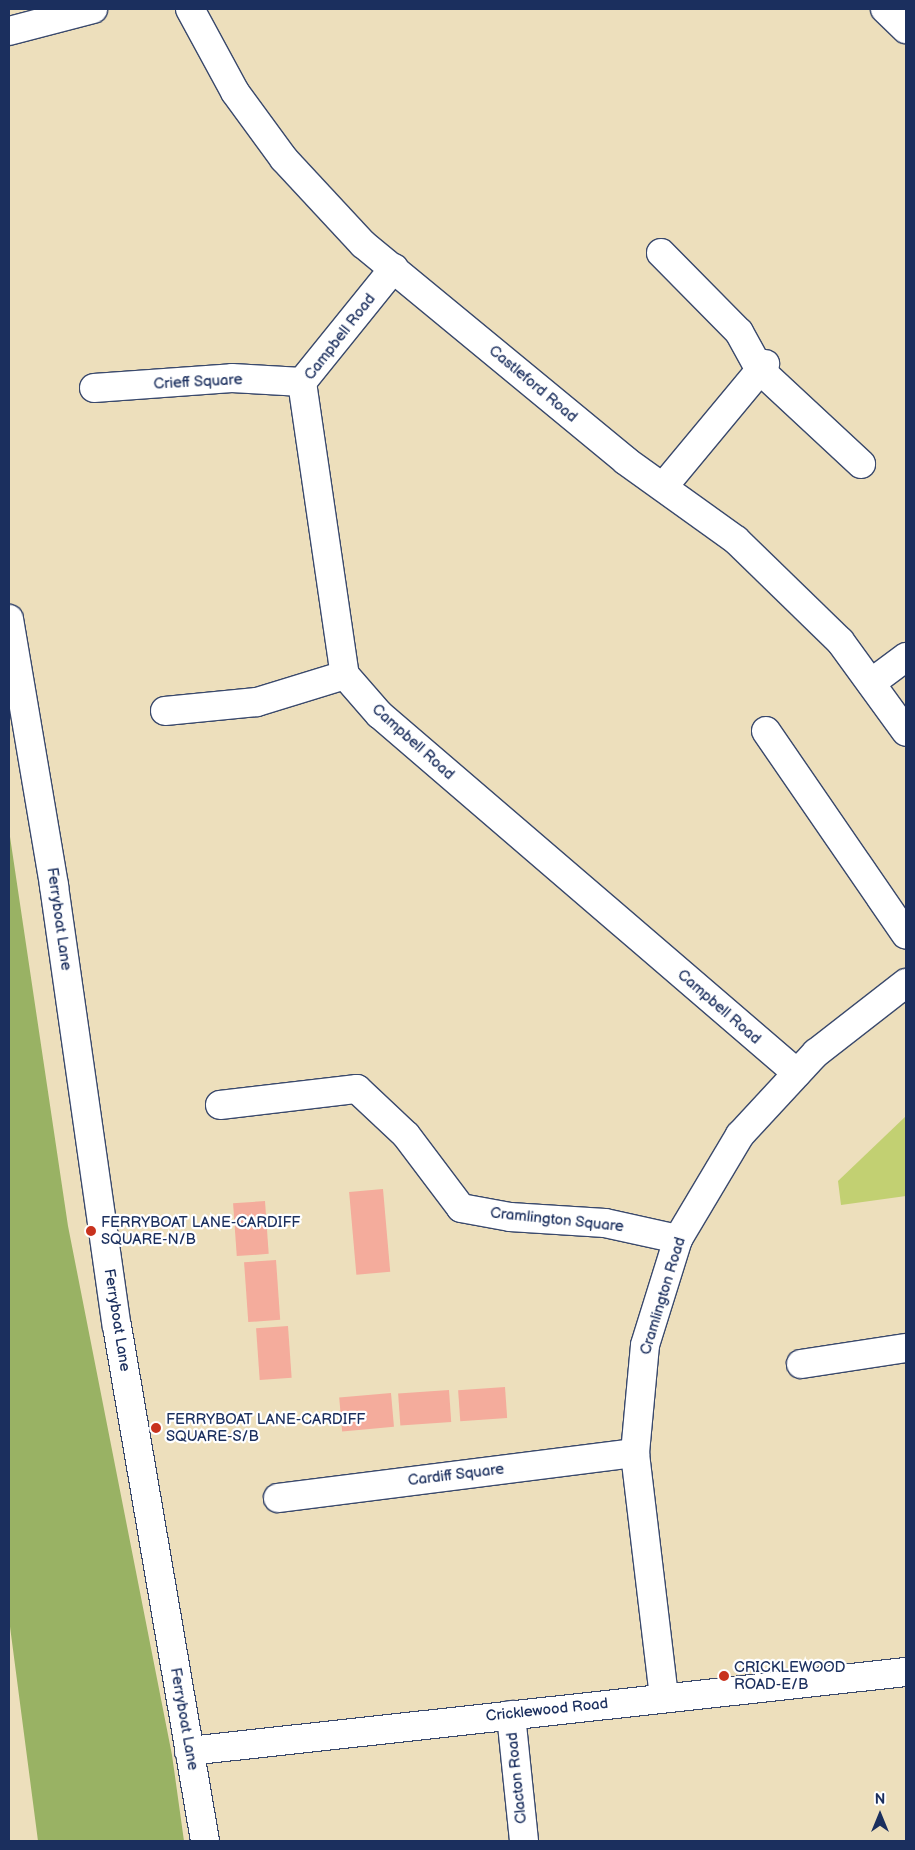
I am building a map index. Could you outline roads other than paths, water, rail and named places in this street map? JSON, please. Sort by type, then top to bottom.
[{"type":"street","points":[[9,31],[93,9]]},
{"type":"street","name":"Castleford Road","points":[[190,9],[235,92],[284,159],[363,244],[626,461],[736,540],[840,641],[906,732]]},
{"type":"street","points":[[885,9],[906,30]]},
{"type":"street","points":[[661,253],[739,332],[762,367],[861,464]]},
{"type":"street","name":"Campbell Road","points":[[394,268],[302,382],[345,675],[379,714],[797,1073]]},
{"type":"street","points":[[663,487],[762,367]]},
{"type":"street","name":"Crieff Square","points":[[94,388],[232,378],[302,382]]},
{"type":"street","name":"Ferryboat Lane","points":[[9,619],[54,886],[118,1326],[205,1841]]},
{"type":"street","points":[[871,684],[906,657]]},
{"type":"street","points":[[165,711],[256,702],[345,675]]},
{"type":"street","points":[[766,732],[906,935]]},
{"type":"street","name":"Cramlington Road","points":[[664,1697],[635,1453],[645,1346],[678,1239],[740,1135],[816,1053],[906,983]]},
{"type":"street","name":"Cramlington Square","points":[[220,1104],[357,1089],[406,1135],[461,1208],[510,1217],[605,1223],[678,1239]]},
{"type":"street","points":[[800,1364],[906,1348]]},
{"type":"street","name":"Cardiff Square","points":[[278,1498],[635,1453]]},
{"type":"street","name":"Cricklewood Road","points":[[189,1751],[664,1697],[906,1672]]},
{"type":"street","name":"Clacton Road","points":[[511,1714],[524,1841]]},
{"type":"place","name":"FERRYBOAT LANE-CARDIFF SQUARE-N/B","points":[[91,1231]]},
{"type":"place","name":"FERRYBOAT LANE-CARDIFF SQUARE-S/B","points":[[156,1428]]},
{"type":"place","name":"CRICKLEWOOD ROAD-E/B","points":[[724,1676]]}]
